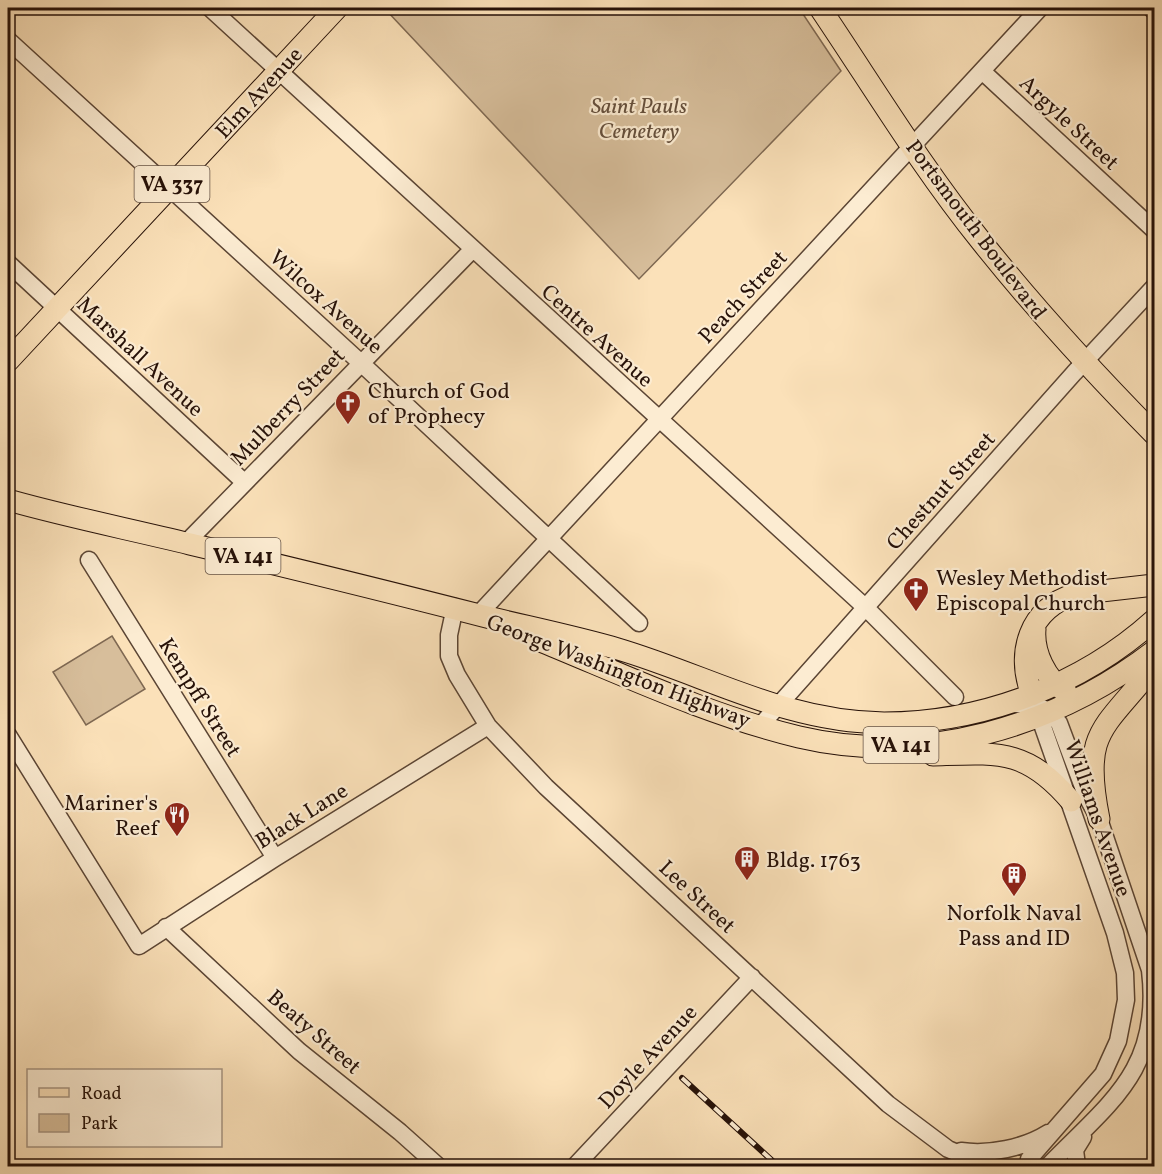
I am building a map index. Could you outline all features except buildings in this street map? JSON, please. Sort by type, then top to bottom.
[{"type":"main road","name":"Elm Avenue","points":[[8,362],[337,8]]},
{"type":"main road","name":"Portsmouth Boulevard","points":[[820,8],[912,145],[980,240],[1084,364],[1155,434]]},
{"type":"main road","name":"George Washington Highway","points":[[8,500],[455,607],[663,692],[760,725]]},
{"type":"main road","points":[[1039,707],[1026,680],[1023,659],[1036,622],[1053,604],[1075,594],[1155,585]]},
{"type":"main road","name":"George Washington Highway","points":[[478,615],[618,650],[777,707]]},
{"type":"main road","name":"VA 141","points":[[760,725],[801,737],[888,746],[935,743],[1006,729],[1039,707],[1056,684],[1111,654],[1155,620]]},
{"type":"main road","points":[[1036,622],[1037,651],[1056,684],[1069,693],[1085,695]]},
{"type":"main road","name":"VA 141","points":[[777,707],[829,718],[883,723],[941,719],[999,706],[1039,707],[1085,695],[1115,679],[1155,651]]},
{"type":"main road","points":[[1099,819],[1092,778],[1093,757],[1098,738],[1111,714],[1155,666]]},
{"type":"main road","points":[[832,742],[916,756],[975,753],[1010,757],[1045,773],[1071,801]]},
{"type":"street","name":"Centre Avenue","points":[[210,8],[865,608],[955,697]]},
{"type":"street","name":"Peach Street","points":[[478,615],[1040,8]]},
{"type":"street","points":[[1150,8],[1155,11]]},
{"type":"street","name":"Wilcox Avenue","points":[[8,40],[361,363],[639,623]]},
{"type":"street","name":"Argyle Street","points":[[982,71],[1155,230]]},
{"type":"street","name":"Mulberry Street","points":[[186,543],[472,250]]},
{"type":"street","name":"Marshall Avenue","points":[[8,263],[244,482]]},
{"type":"street","name":"Chestnut Street","points":[[760,725],[1155,287]]},
{"type":"street","name":"Kempff Street","points":[[88,560],[274,858]]},
{"type":"street","name":"Lee Street","points":[[455,607],[449,635],[449,656],[458,675],[489,726],[546,788],[888,1104],[948,1149],[988,1167]]},
{"type":"street","name":"Williams Avenue","points":[[1028,1167],[1029,1159],[1090,1092],[1108,1065],[1118,1041],[1126,1000],[1120,952],[1039,707]]},
{"type":"street","name":"Williams Avenue","points":[[1039,707],[1063,728],[1086,795],[1099,819],[1150,970],[1154,1005],[1149,1038],[1142,1059],[1125,1087],[1048,1167]]},
{"type":"street","name":"Black Lane","points":[[8,735],[139,946],[274,858],[489,726]]},
{"type":"street","name":"Beaty Street","points":[[166,927],[299,1051],[400,1132],[438,1167]]},
{"type":"street","name":"Doyle Avenue","points":[[575,1167],[752,977]]},
{"type":"street","points":[[1077,1167],[1075,1150],[1094,1121]]},
{"type":"street","points":[[948,1149],[973,1153],[1001,1149],[1034,1140],[1056,1127]]},
{"type":"street","points":[[948,1149],[967,1167]]},
{"type":"green space","name":"Saint Pauls Cemetery","points":[[388,8],[799,8],[841,71],[639,279],[386,10]]},
{"type":"green space","points":[[112,636],[145,689],[86,725],[53,672]]},
{"type":"railway","points":[[682,1078],[778,1166]]},
{"type":"place","name":"Church of God of Prophecy","points":[[348,426]]},
{"type":"place","name":"Wesley Methodist Episcopal Church","points":[[916,613]]},
{"type":"place","name":"Mariner's Reef","points":[[177,838]]},
{"type":"place","name":"Bldg. 1763","points":[[747,882]]},
{"type":"place","name":"Norfolk Naval Pass and ID","points":[[1014,898]]}]
